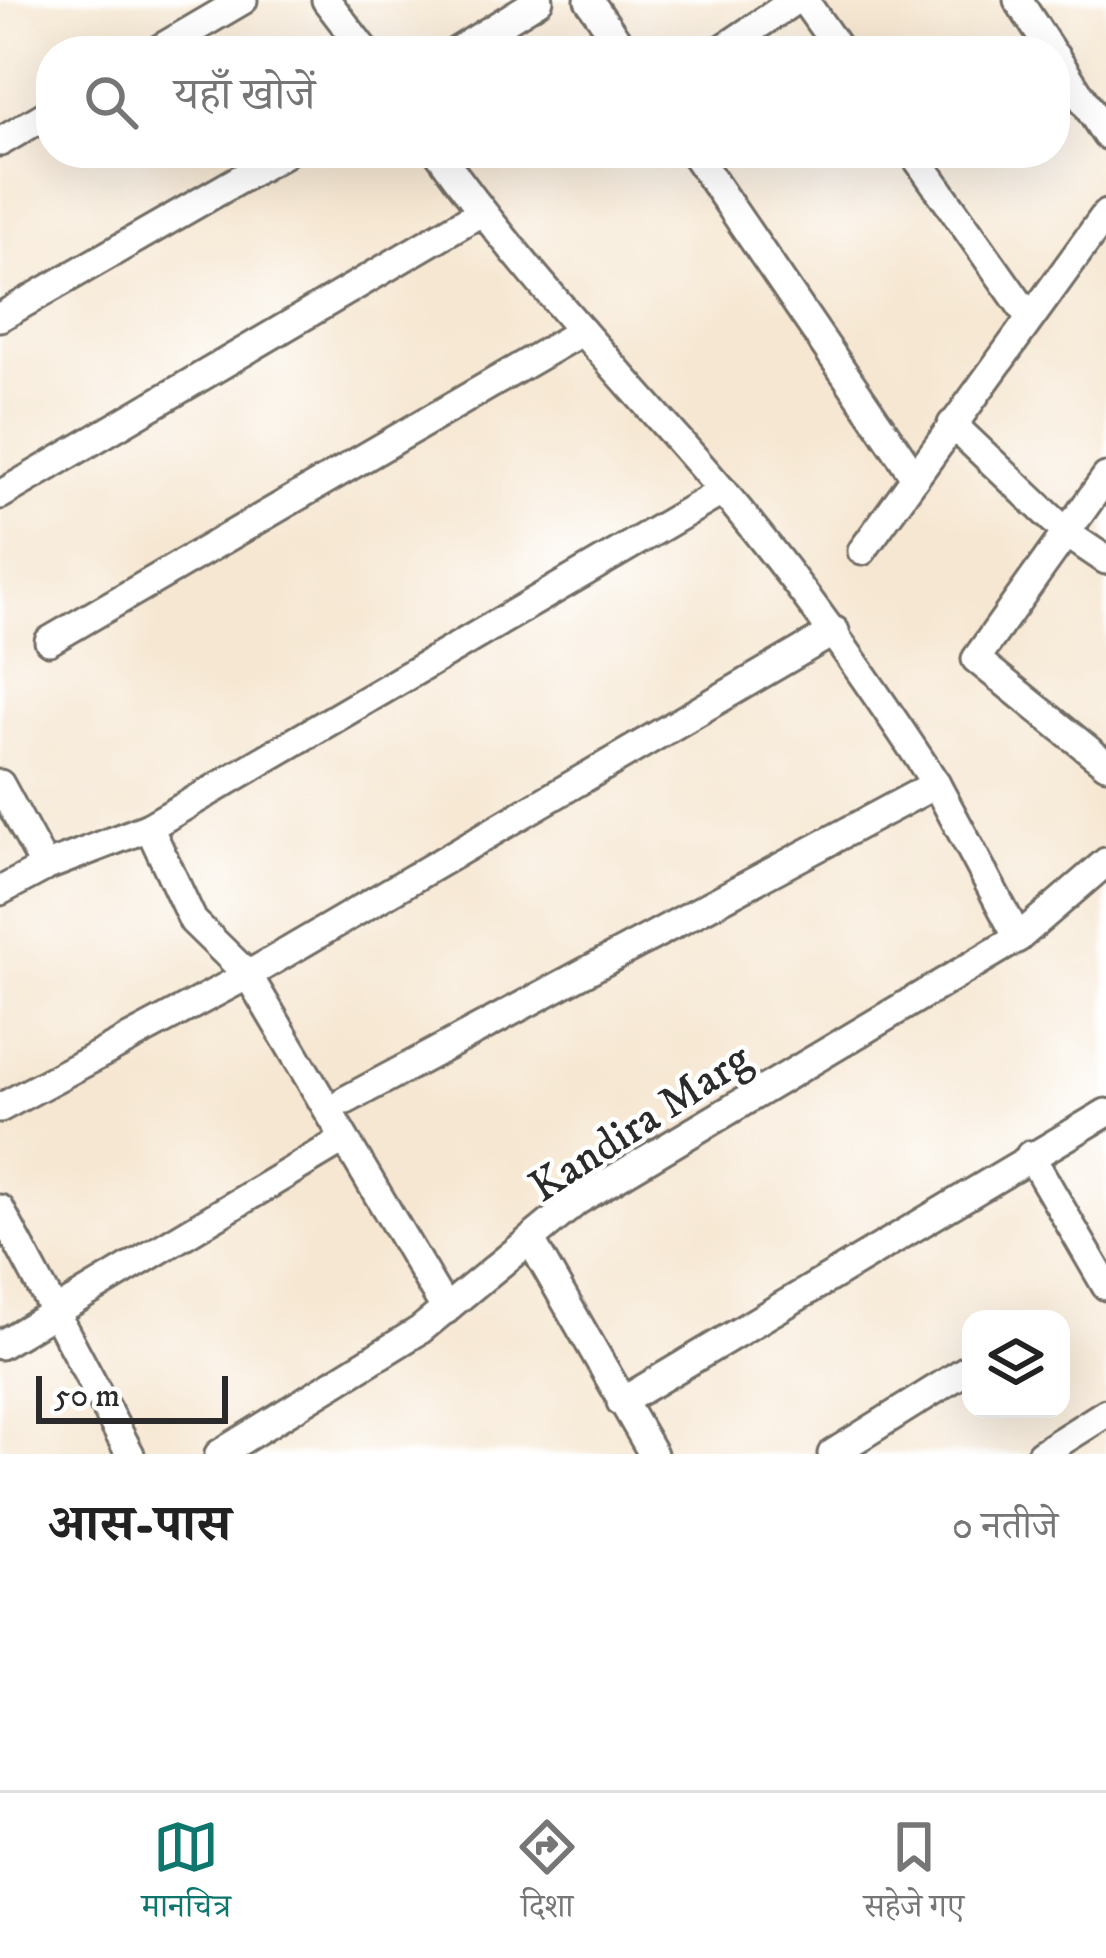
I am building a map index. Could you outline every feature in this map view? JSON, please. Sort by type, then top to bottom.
[{"type":"street","points":[[182,36],[243,0]]},
{"type":"street","points":[[326,0],[354,36]]},
{"type":"street","points":[[481,36],[539,0]]},
{"type":"street","points":[[589,0],[614,36]]},
{"type":"street","points":[[744,36],[800,0],[828,36]]},
{"type":"street","points":[[1018,0],[1041,36]]},
{"type":"street","points":[[1070,80],[1106,135]]},
{"type":"street","points":[[0,142],[36,121]]},
{"type":"street","points":[[0,317],[259,168]]},
{"type":"street","points":[[450,168],[481,212],[723,491],[835,631],[936,784],[1018,938]]},
{"type":"street","points":[[704,168],[915,477]]},
{"type":"street","points":[[924,168],[1029,317]]},
{"type":"street","points":[[0,495],[481,212]]},
{"type":"street","points":[[862,551],[1106,214]]},
{"type":"street","points":[[49,641],[582,331]]},
{"type":"street","points":[[952,424],[1069,535],[1106,560]]},
{"type":"street","points":[[1106,477],[1069,535],[976,659],[1106,764]]},
{"type":"street","points":[[0,891],[44,867],[148,827],[723,491]]},
{"type":"street","points":[[0,1108],[248,975],[835,631]]},
{"type":"street","points":[[0,784],[44,867]]},
{"type":"street","points":[[346,1100],[936,784]]},
{"type":"street","points":[[148,827],[193,921],[248,975],[446,1310]]},
{"type":"street","name":"Kandira Marg","points":[[219,1454],[446,1310],[577,1201],[1018,938],[1106,862]]},
{"type":"street","points":[[621,1402],[1106,1113]]},
{"type":"street","points":[[0,1345],[343,1140]]},
{"type":"street","points":[[1030,1155],[1106,1286]]},
{"type":"street","points":[[0,1209],[130,1454]]},
{"type":"street","points":[[531,1241],[653,1454]]},
{"type":"street","points":[[832,1454],[962,1373]]},
{"type":"street","points":[[1041,1454],[1106,1413]]}]
